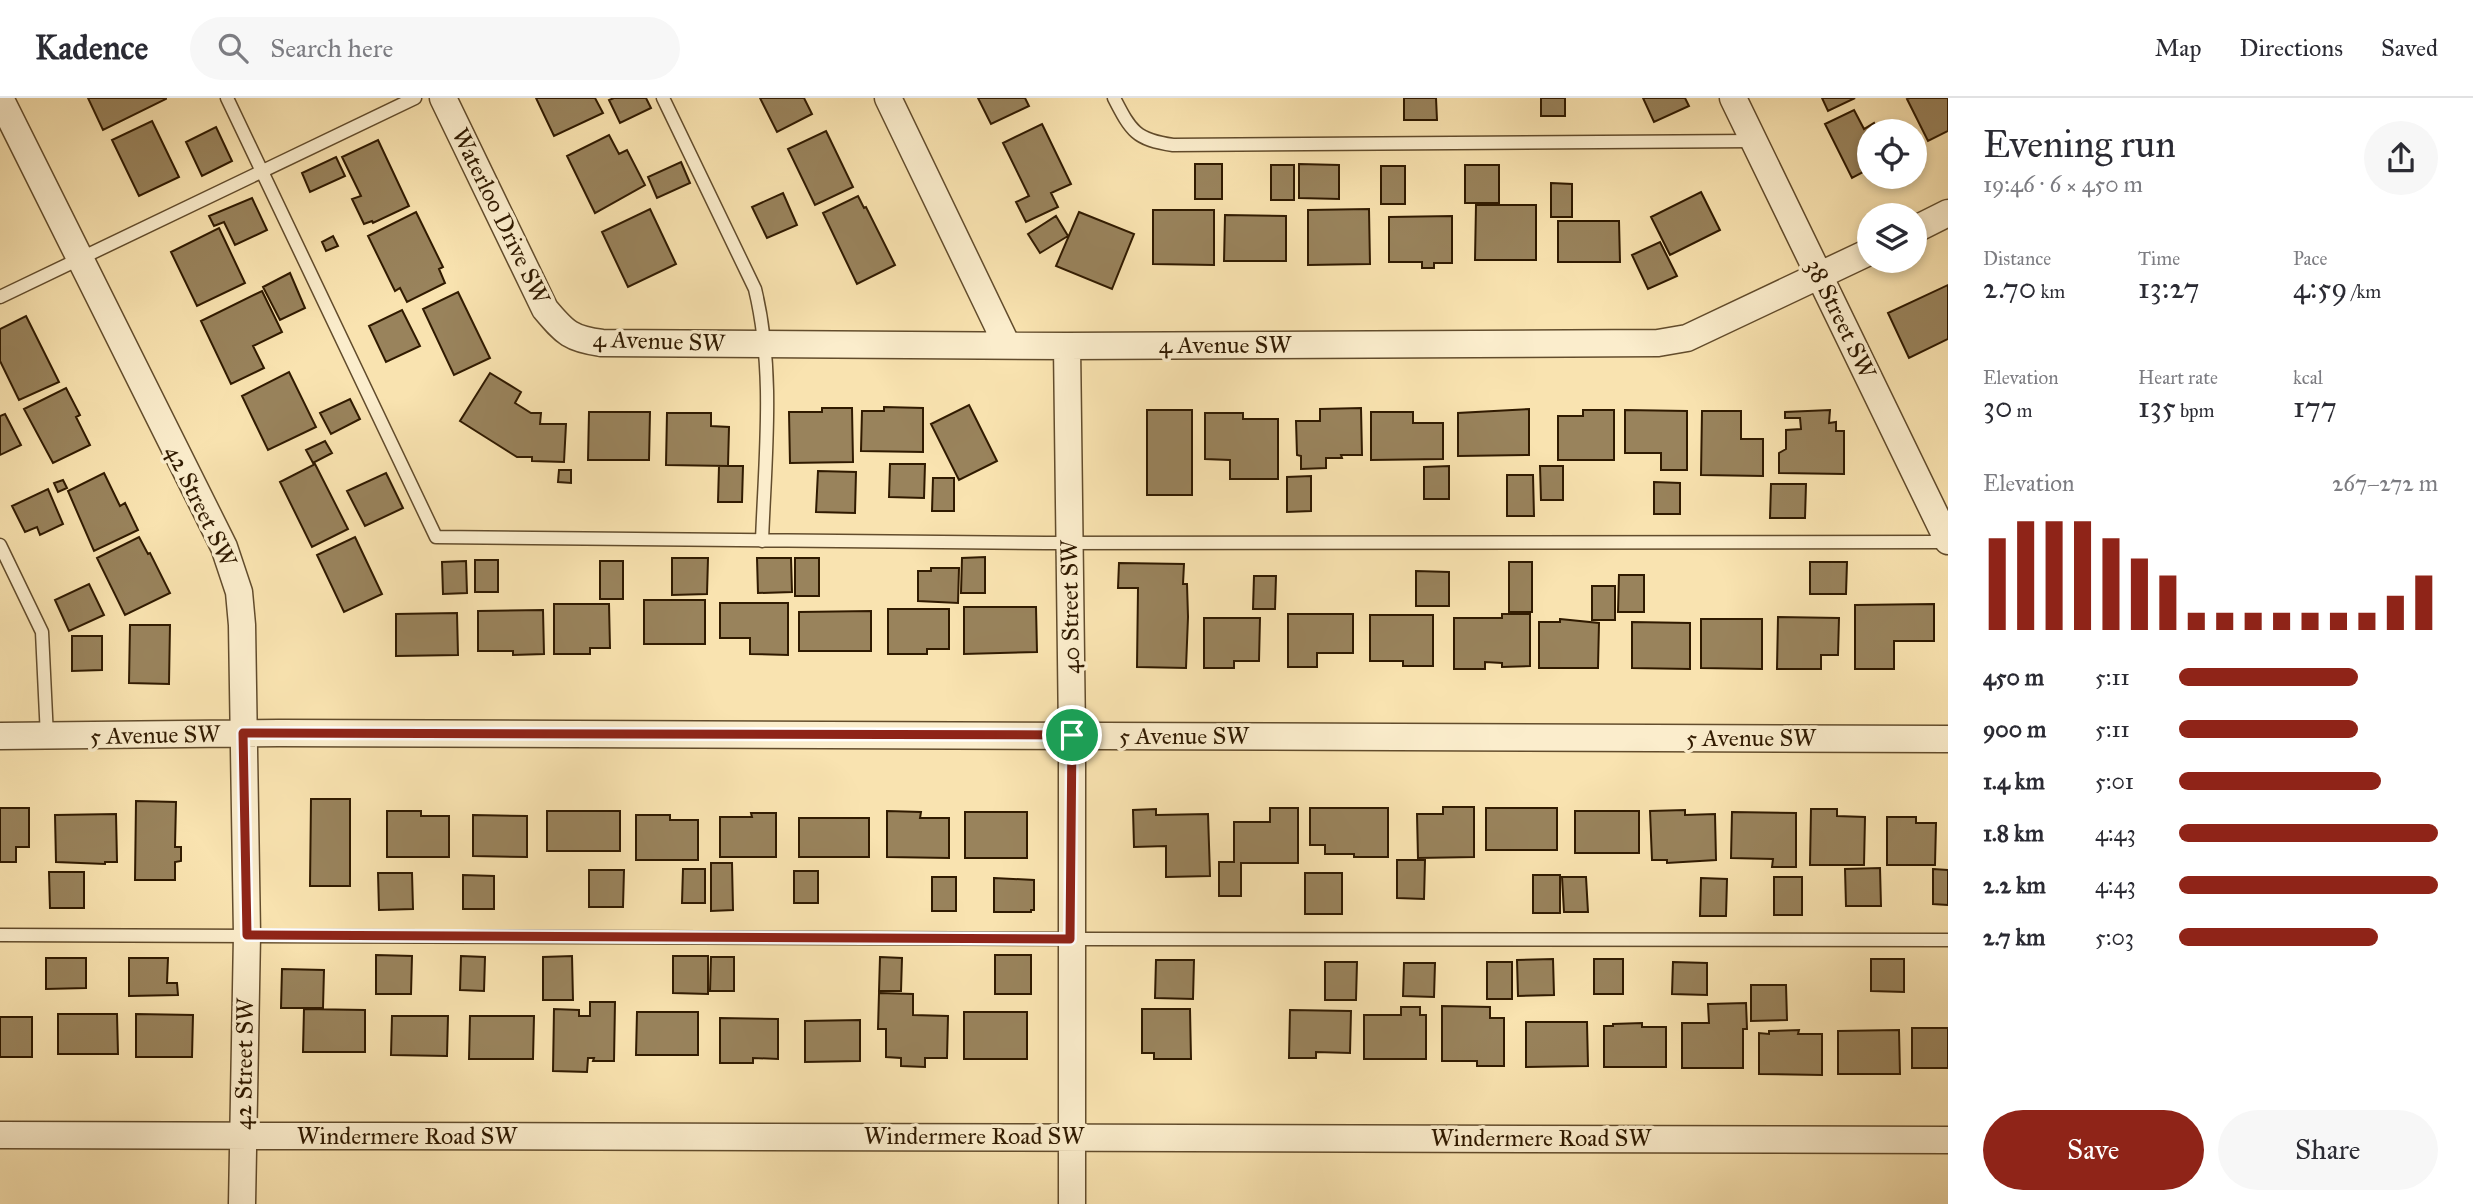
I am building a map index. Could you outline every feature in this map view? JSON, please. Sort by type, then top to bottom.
[{"type":"street","name":"42 Street SW","points":[[0,98],[224,547],[239,592],[243,625],[247,935],[242,1204]]},
{"type":"street","name":"Waterloo Drive SW","points":[[443,98],[545,309],[564,332]]},
{"type":"street","points":[[888,98],[1007,345]]},
{"type":"street","name":"38 Street SW","points":[[1733,98],[1948,542]]},
{"type":"street","points":[[1927,223],[1948,213]]},
{"type":"street","name":"4 Avenue SW","points":[[564,332],[585,341],[602,343],[1067,346],[1658,343],[1688,338],[1857,258]]},
{"type":"street","name":"40 Street SW","points":[[1067,346],[1072,735],[1072,1204]]},
{"type":"street","name":"5 Avenue SW","points":[[0,736],[243,733],[1948,739]]},
{"type":"street","name":"Windermere Road SW","points":[[0,1135],[1948,1140]]},
{"type":"lane","points":[[227,98],[436,537],[1069,543],[1948,542]]},
{"type":"lane","points":[[0,297],[415,98]]},
{"type":"lane","points":[[663,98],[755,289],[768,366],[762,541]]},
{"type":"lane","points":[[1114,98],[1135,133],[1152,142],[1173,145],[1754,141]]},
{"type":"lane","points":[[0,545],[42,632],[47,737]]},
{"type":"lane","points":[[0,935],[1948,940]]},
{"type":"building","points":[[88,98],[166,98],[166,99],[103,130]]},
{"type":"building","points":[[536,98],[595,98],[603,113],[554,136]]},
{"type":"building","points":[[646,98],[651,108],[620,123],[609,100]]},
{"type":"building","points":[[760,98],[804,98],[812,114],[777,132]]},
{"type":"building","points":[[978,98],[1025,98],[1029,106],[991,124]]},
{"type":"building","points":[[1404,98],[1436,98],[1437,120],[1404,120]]},
{"type":"building","points":[[1541,98],[1565,98],[1565,116],[1541,116]]},
{"type":"building","points":[[1643,98],[1685,98],[1689,106],[1654,122]]},
{"type":"building","points":[[1822,98],[1855,98],[1828,111]]},
{"type":"building","points":[[1948,98],[1948,131],[1928,141],[1927,119],[1917,119],[1907,99]]},
{"type":"building","points":[[1854,110],[1859,119],[1857,175],[1852,178],[1825,124]]},
{"type":"building","points":[[152,121],[179,177],[139,196],[112,140]]},
{"type":"building","points":[[1042,124],[1071,184],[1051,193],[1058,207],[1026,222],[1016,202],[1029,196],[1003,143]]},
{"type":"building","points":[[216,127],[232,161],[202,176],[186,142]]},
{"type":"building","points":[[826,131],[853,187],[815,205],[788,149]]},
{"type":"building","points":[[609,135],[619,154],[627,150],[645,185],[595,213],[567,156]]},
{"type":"building","points":[[378,140],[409,206],[373,223],[364,224],[352,199],[361,196],[342,157]]},
{"type":"building","points":[[336,157],[345,176],[310,192],[302,173]]},
{"type":"building","points":[[681,162],[690,183],[657,198],[648,177]]},
{"type":"building","points":[[1195,164],[1222,164],[1222,199],[1195,199]]},
{"type":"building","points":[[1299,164],[1339,165],[1339,199],[1299,198]]},
{"type":"building","points":[[1271,165],[1294,165],[1294,200],[1271,200]]},
{"type":"building","points":[[1465,165],[1499,165],[1499,203],[1465,203]]},
{"type":"building","points":[[1381,166],[1405,166],[1405,204],[1381,204]]},
{"type":"building","points":[[1551,183],[1572,184],[1572,217],[1551,217]]},
{"type":"building","points":[[1701,192],[1720,230],[1670,255],[1651,217]]},
{"type":"building","points":[[783,193],[797,225],[767,238],[752,207]]},
{"type":"building","points":[[858,196],[895,265],[857,284],[823,213]]},
{"type":"building","points":[[252,198],[267,230],[235,245],[224,222],[214,226],[209,216]]},
{"type":"building","points":[[1476,205],[1536,205],[1536,260],[1475,260]]},
{"type":"building","points":[[650,209],[676,264],[628,287],[602,232]]},
{"type":"building","points":[[1369,209],[1370,264],[1308,265],[1308,210]]},
{"type":"building","points":[[1153,210],[1214,210],[1214,265],[1153,264]]},
{"type":"building","points":[[416,212],[443,267],[439,269],[445,283],[407,302],[400,288],[395,291],[368,236]]},
{"type":"building","points":[[1079,212],[1134,234],[1112,289],[1056,266]]},
{"type":"building","points":[[1225,215],[1286,216],[1286,261],[1224,261]]},
{"type":"building","points":[[1056,216],[1068,236],[1040,253],[1028,234]]},
{"type":"building","points":[[1452,216],[1452,263],[1434,263],[1434,268],[1422,268],[1422,262],[1389,262],[1389,217]]},
{"type":"building","points":[[1558,221],[1619,221],[1620,262],[1558,262]]},
{"type":"building","points":[[219,228],[245,283],[197,306],[171,252]]},
{"type":"building","points":[[333,236],[338,246],[326,251],[322,242]]},
{"type":"building","points":[[1660,242],[1677,276],[1648,289],[1632,255]]},
{"type":"building","points":[[290,273],[305,308],[280,320],[263,287]]},
{"type":"building","points":[[1948,285],[1948,339],[1909,358],[1888,313]]},
{"type":"building","points":[[262,291],[282,332],[253,346],[264,368],[231,384],[201,321]]},
{"type":"building","points":[[458,292],[490,358],[454,375],[423,309]]},
{"type":"building","points":[[402,310],[420,346],[386,362],[369,326]]},
{"type":"building","points":[[26,316],[59,382],[19,400],[0,361],[0,329]]},
{"type":"building","points":[[289,372],[316,427],[268,450],[242,396]]},
{"type":"building","points":[[490,373],[521,392],[515,403],[531,413],[541,413],[540,424],[566,424],[564,462],[532,461],[532,457],[517,457],[460,421]]},
{"type":"building","points":[[66,388],[80,415],[76,417],[90,445],[53,463],[24,409]]},
{"type":"building","points":[[350,399],[360,419],[331,434],[320,413]]},
{"type":"building","points":[[969,405],[997,461],[959,480],[931,424]]},
{"type":"building","points":[[884,407],[923,408],[923,452],[861,451],[862,411],[884,411]]},
{"type":"building","points":[[822,408],[852,408],[853,462],[790,463],[789,412],[822,412]]},
{"type":"building","points":[[1361,408],[1362,455],[1326,458],[1326,468],[1301,469],[1301,456],[1297,455],[1296,421],[1320,421],[1320,409]]},
{"type":"building","points":[[1529,409],[1529,455],[1458,456],[1458,413]]},
{"type":"building","points":[[1147,410],[1192,410],[1192,495],[1147,495]]},
{"type":"building","points":[[1583,410],[1614,410],[1614,460],[1558,460],[1558,416],[1583,416]]},
{"type":"building","points":[[1625,410],[1687,411],[1687,470],[1661,470],[1661,453],[1625,453]]},
{"type":"building","points":[[1830,410],[1829,423],[1836,422],[1836,431],[1844,431],[1844,474],[1779,473],[1779,453],[1786,449],[1786,430],[1801,429],[1800,418],[1785,418],[1785,412]]},
{"type":"building","points":[[1702,411],[1741,411],[1741,439],[1763,439],[1763,476],[1701,475]]},
{"type":"building","points":[[589,412],[650,412],[649,460],[588,460]]},
{"type":"building","points":[[1371,412],[1413,412],[1413,423],[1443,423],[1443,459],[1371,460]]},
{"type":"building","points":[[667,413],[711,413],[711,426],[729,427],[728,466],[666,465]]},
{"type":"building","points":[[1205,413],[1243,413],[1243,419],[1278,419],[1278,479],[1230,479],[1230,460],[1205,459]]},
{"type":"building","points":[[5,414],[21,445],[0,455],[0,416]]},
{"type":"building","points":[[325,441],[332,453],[313,463],[306,450]]},
{"type":"building","points":[[315,464],[348,529],[312,547],[280,482]]},
{"type":"building","points":[[890,464],[925,464],[924,498],[889,497]]},
{"type":"building","points":[[719,466],[743,466],[742,502],[718,502]]},
{"type":"building","points":[[1449,466],[1449,499],[1424,499],[1424,467]]},
{"type":"building","points":[[1540,466],[1563,466],[1563,500],[1541,500]]},
{"type":"building","points":[[559,470],[571,470],[571,483],[558,482]]},
{"type":"building","points":[[818,471],[856,472],[855,513],[816,512]]},
{"type":"building","points":[[104,473],[120,506],[125,503],[138,530],[94,551],[68,491]]},
{"type":"building","points":[[386,473],[403,508],[365,526],[347,491]]},
{"type":"building","points":[[1507,475],[1533,475],[1534,516],[1507,516]]},
{"type":"building","points":[[1311,476],[1311,511],[1287,512],[1287,477]]},
{"type":"building","points":[[933,478],[954,478],[954,511],[932,511]]},
{"type":"building","points":[[63,480],[67,488],[58,492],[54,483]]},
{"type":"building","points":[[1654,482],[1680,483],[1680,514],[1654,514]]},
{"type":"building","points":[[1771,484],[1806,484],[1805,518],[1770,518]]},
{"type":"building","points":[[48,489],[63,524],[40,535],[37,527],[25,532],[12,506]]},
{"type":"building","points":[[139,537],[170,593],[125,615],[97,558]]},
{"type":"building","points":[[355,537],[382,594],[344,612],[317,555]]},
{"type":"building","points":[[985,557],[985,593],[961,593],[962,558]]},
{"type":"building","points":[[672,558],[708,558],[707,594],[672,595]]},
{"type":"building","points":[[757,558],[791,558],[792,592],[758,593]]},
{"type":"building","points":[[795,558],[819,558],[819,596],[795,596]]},
{"type":"building","points":[[475,560],[498,560],[498,592],[475,592]]},
{"type":"building","points":[[466,561],[467,593],[443,594],[442,562]]},
{"type":"building","points":[[600,561],[623,561],[623,599],[600,599]]},
{"type":"building","points":[[1509,562],[1532,562],[1532,612],[1509,612]]},
{"type":"building","points":[[1810,562],[1847,562],[1846,594],[1810,594]]},
{"type":"building","points":[[1119,563],[1184,564],[1183,584],[1187,584],[1188,617],[1186,668],[1137,667],[1138,588],[1118,588]]},
{"type":"building","points":[[931,568],[959,568],[958,603],[918,601],[918,571],[931,571]]},
{"type":"building","points":[[1416,571],[1449,572],[1449,606],[1416,606]]},
{"type":"building","points":[[1619,575],[1644,575],[1644,612],[1618,612]]},
{"type":"building","points":[[1254,576],[1276,576],[1275,609],[1253,609]]},
{"type":"building","points":[[89,584],[104,615],[69,631],[55,600]]},
{"type":"building","points":[[1592,586],[1615,586],[1615,620],[1592,620]]},
{"type":"building","points":[[644,600],[705,600],[705,644],[644,644]]},
{"type":"building","points":[[720,603],[788,603],[788,655],[750,654],[750,638],[720,638]]},
{"type":"building","points":[[554,604],[609,604],[610,648],[590,648],[590,654],[554,654]]},
{"type":"building","points":[[1934,604],[1934,641],[1894,641],[1894,669],[1855,669],[1855,605]]},
{"type":"building","points":[[964,607],[1036,607],[1037,652],[964,654]]},
{"type":"building","points":[[888,609],[949,609],[949,649],[927,649],[927,654],[888,654]]},
{"type":"building","points":[[543,610],[544,654],[513,655],[513,651],[478,651],[478,611]]},
{"type":"building","points":[[871,611],[871,651],[799,651],[799,612]]},
{"type":"building","points":[[457,613],[458,655],[396,656],[396,614]]},
{"type":"building","points":[[1288,614],[1353,614],[1353,653],[1317,653],[1317,667],[1288,667]]},
{"type":"building","points":[[1502,614],[1530,614],[1530,666],[1502,667],[1502,663],[1485,662],[1485,669],[1454,669],[1454,618],[1502,618]]},
{"type":"building","points":[[1370,615],[1433,615],[1433,666],[1403,666],[1403,661],[1370,661]]},
{"type":"building","points":[[1778,617],[1839,618],[1838,655],[1821,655],[1821,669],[1777,669]]},
{"type":"building","points":[[1204,618],[1260,618],[1259,661],[1234,661],[1234,668],[1204,668]]},
{"type":"building","points":[[1560,619],[1599,623],[1598,668],[1539,668],[1539,622],[1560,622]]},
{"type":"building","points":[[1701,619],[1762,619],[1762,669],[1701,668]]},
{"type":"building","points":[[1632,622],[1690,623],[1690,669],[1632,668]]},
{"type":"building","points":[[130,625],[170,625],[169,684],[129,683]]},
{"type":"building","points":[[72,636],[102,636],[102,670],[72,671]]},
{"type":"building","points":[[311,799],[350,799],[350,886],[310,886]]},
{"type":"building","points":[[136,801],[176,802],[175,847],[181,847],[181,861],[175,862],[175,880],[135,880]]},
{"type":"building","points":[[1443,807],[1474,807],[1474,857],[1418,858],[1417,814],[1443,814]]},
{"type":"building","points":[[0,808],[29,808],[29,847],[16,847],[16,862],[0,862]]},
{"type":"building","points":[[1270,808],[1298,808],[1298,863],[1241,863],[1241,896],[1219,896],[1219,862],[1234,862],[1234,822],[1270,822]]},
{"type":"building","points":[[1310,808],[1388,808],[1388,857],[1325,854],[1325,845],[1310,845]]},
{"type":"building","points":[[1486,808],[1557,808],[1557,850],[1486,850]]},
{"type":"building","points":[[1156,809],[1156,815],[1208,814],[1210,876],[1166,877],[1166,846],[1134,847],[1133,810]]},
{"type":"building","points":[[1811,809],[1837,809],[1837,816],[1865,817],[1864,865],[1810,865]]},
{"type":"building","points":[[1685,810],[1685,815],[1715,814],[1716,860],[1667,863],[1667,860],[1652,860],[1650,811]]},
{"type":"building","points":[[387,811],[421,811],[421,816],[449,816],[449,857],[387,857]]},
{"type":"building","points":[[547,811],[620,811],[620,851],[547,851]]},
{"type":"building","points":[[887,811],[921,812],[920,818],[949,818],[949,858],[887,857]]},
{"type":"building","points":[[1575,811],[1639,811],[1639,853],[1575,853]]},
{"type":"building","points":[[965,812],[1027,812],[1027,858],[965,858]]},
{"type":"building","points":[[1732,812],[1796,813],[1796,867],[1772,867],[1773,859],[1731,858]]},
{"type":"building","points":[[751,813],[776,813],[776,857],[720,857],[720,817],[752,817]]},
{"type":"building","points":[[116,814],[117,862],[56,862],[55,815]]},
{"type":"building","points":[[473,815],[527,816],[527,857],[473,856]]},
{"type":"building","points":[[636,815],[670,815],[670,820],[698,820],[698,860],[636,860]]},
{"type":"building","points":[[1887,817],[1916,817],[1916,823],[1936,823],[1935,865],[1887,865]]},
{"type":"building","points":[[799,818],[869,818],[869,857],[799,857]]},
{"type":"building","points":[[1397,860],[1425,860],[1424,899],[1397,898]]},
{"type":"building","points":[[711,863],[732,863],[733,910],[711,911]]},
{"type":"building","points":[[1880,868],[1881,906],[1846,906],[1845,869]]},
{"type":"building","points":[[683,869],[705,869],[705,903],[682,903]]},
{"type":"building","points":[[1933,869],[1948,870],[1948,905],[1933,904]]},
{"type":"building","points":[[589,870],[624,870],[623,907],[589,907]]},
{"type":"building","points":[[794,871],[818,871],[818,903],[794,903]]},
{"type":"building","points":[[49,872],[84,872],[84,908],[50,908]]},
{"type":"building","points":[[378,873],[412,873],[413,909],[379,910]]},
{"type":"building","points":[[1305,873],[1342,873],[1342,914],[1305,914]]},
{"type":"building","points":[[463,875],[494,876],[494,909],[463,909]]},
{"type":"building","points":[[1533,875],[1560,875],[1560,913],[1533,913]]},
{"type":"building","points":[[932,877],[956,877],[956,911],[932,911]]},
{"type":"building","points":[[1562,877],[1586,877],[1588,912],[1564,912]]},
{"type":"building","points":[[1774,877],[1802,877],[1802,915],[1774,915]]},
{"type":"building","points":[[994,878],[1034,880],[1034,910],[994,912]]},
{"type":"building","points":[[1701,878],[1727,879],[1726,916],[1700,916]]},
{"type":"building","points":[[376,955],[412,956],[411,994],[376,994]]},
{"type":"building","points":[[995,955],[1031,955],[1031,994],[995,994]]},
{"type":"building","points":[[461,956],[485,957],[484,991],[460,990]]},
{"type":"building","points":[[572,956],[573,1000],[543,1000],[543,957]]},
{"type":"building","points":[[673,956],[708,956],[708,994],[673,993]]},
{"type":"building","points":[[711,957],[734,957],[734,991],[710,991]]},
{"type":"building","points":[[880,957],[902,958],[901,991],[879,991]]},
{"type":"building","points":[[46,958],[86,958],[86,988],[46,989]]},
{"type":"building","points":[[129,958],[168,958],[167,983],[177,983],[178,995],[129,996]]},
{"type":"building","points":[[1553,959],[1554,995],[1518,996],[1517,960]]},
{"type":"building","points":[[1594,959],[1623,959],[1623,994],[1594,994]]},
{"type":"building","points":[[1871,959],[1904,959],[1904,992],[1871,991]]},
{"type":"building","points":[[1156,960],[1194,960],[1193,999],[1155,998]]},
{"type":"building","points":[[1325,962],[1357,962],[1356,1000],[1325,1000]]},
{"type":"building","points":[[1487,962],[1512,962],[1512,999],[1487,999]]},
{"type":"building","points":[[1673,962],[1707,963],[1707,995],[1672,994]]},
{"type":"building","points":[[1404,963],[1435,963],[1434,997],[1403,996]]},
{"type":"building","points":[[282,969],[324,970],[323,1008],[281,1008]]},
{"type":"building","points":[[1751,985],[1786,985],[1787,1020],[1751,1021]]},
{"type":"building","points":[[879,993],[913,994],[913,1015],[948,1016],[947,1058],[925,1058],[925,1067],[901,1066],[901,1058],[886,1057],[886,1029],[878,1029]]},
{"type":"building","points":[[590,1002],[615,1002],[614,1061],[593,1061],[594,1058],[588,1058],[587,1072],[553,1071],[554,1009],[579,1010],[579,1016],[590,1016]]},
{"type":"building","points":[[1746,1003],[1747,1029],[1743,1029],[1743,1068],[1682,1068],[1682,1023],[1709,1023],[1708,1004]]},
{"type":"building","points":[[1442,1006],[1490,1007],[1490,1018],[1504,1018],[1504,1066],[1477,1066],[1477,1061],[1442,1061]]},
{"type":"building","points":[[1401,1007],[1420,1007],[1420,1015],[1426,1015],[1426,1059],[1364,1059],[1364,1015],[1401,1015]]},
{"type":"building","points":[[304,1009],[365,1010],[365,1052],[303,1052]]},
{"type":"building","points":[[1142,1009],[1190,1009],[1191,1059],[1154,1059],[1154,1053],[1142,1053]]},
{"type":"building","points":[[1290,1010],[1351,1011],[1350,1053],[1316,1052],[1316,1058],[1289,1058]]},
{"type":"building","points":[[637,1012],[698,1012],[698,1055],[636,1055]]},
{"type":"building","points":[[964,1012],[1027,1012],[1027,1059],[964,1059]]},
{"type":"building","points":[[58,1014],[117,1014],[118,1054],[58,1054]]},
{"type":"building","points":[[136,1014],[193,1015],[192,1057],[136,1057]]},
{"type":"building","points":[[392,1016],[448,1016],[447,1056],[391,1055]]},
{"type":"building","points":[[470,1016],[534,1016],[533,1059],[469,1059]]},
{"type":"building","points":[[0,1017],[32,1017],[32,1057],[0,1057]]},
{"type":"building","points":[[720,1018],[778,1019],[778,1059],[753,1058],[753,1063],[720,1063]]},
{"type":"building","points":[[860,1020],[860,1061],[805,1062],[805,1021]]},
{"type":"building","points":[[1526,1022],[1587,1022],[1588,1066],[1526,1067]]},
{"type":"building","points":[[1642,1023],[1642,1027],[1666,1027],[1666,1067],[1604,1067],[1604,1026]]},
{"type":"building","points":[[1912,1028],[1948,1028],[1948,1068],[1912,1068]]},
{"type":"building","points":[[1799,1030],[1798,1034],[1822,1034],[1822,1075],[1759,1074],[1759,1033]]},
{"type":"building","points":[[1899,1030],[1900,1074],[1838,1074],[1838,1031]]},
{"type":"route","points":[[243,733],[1072,735],[1070,939],[247,935],[243,733]]}]
